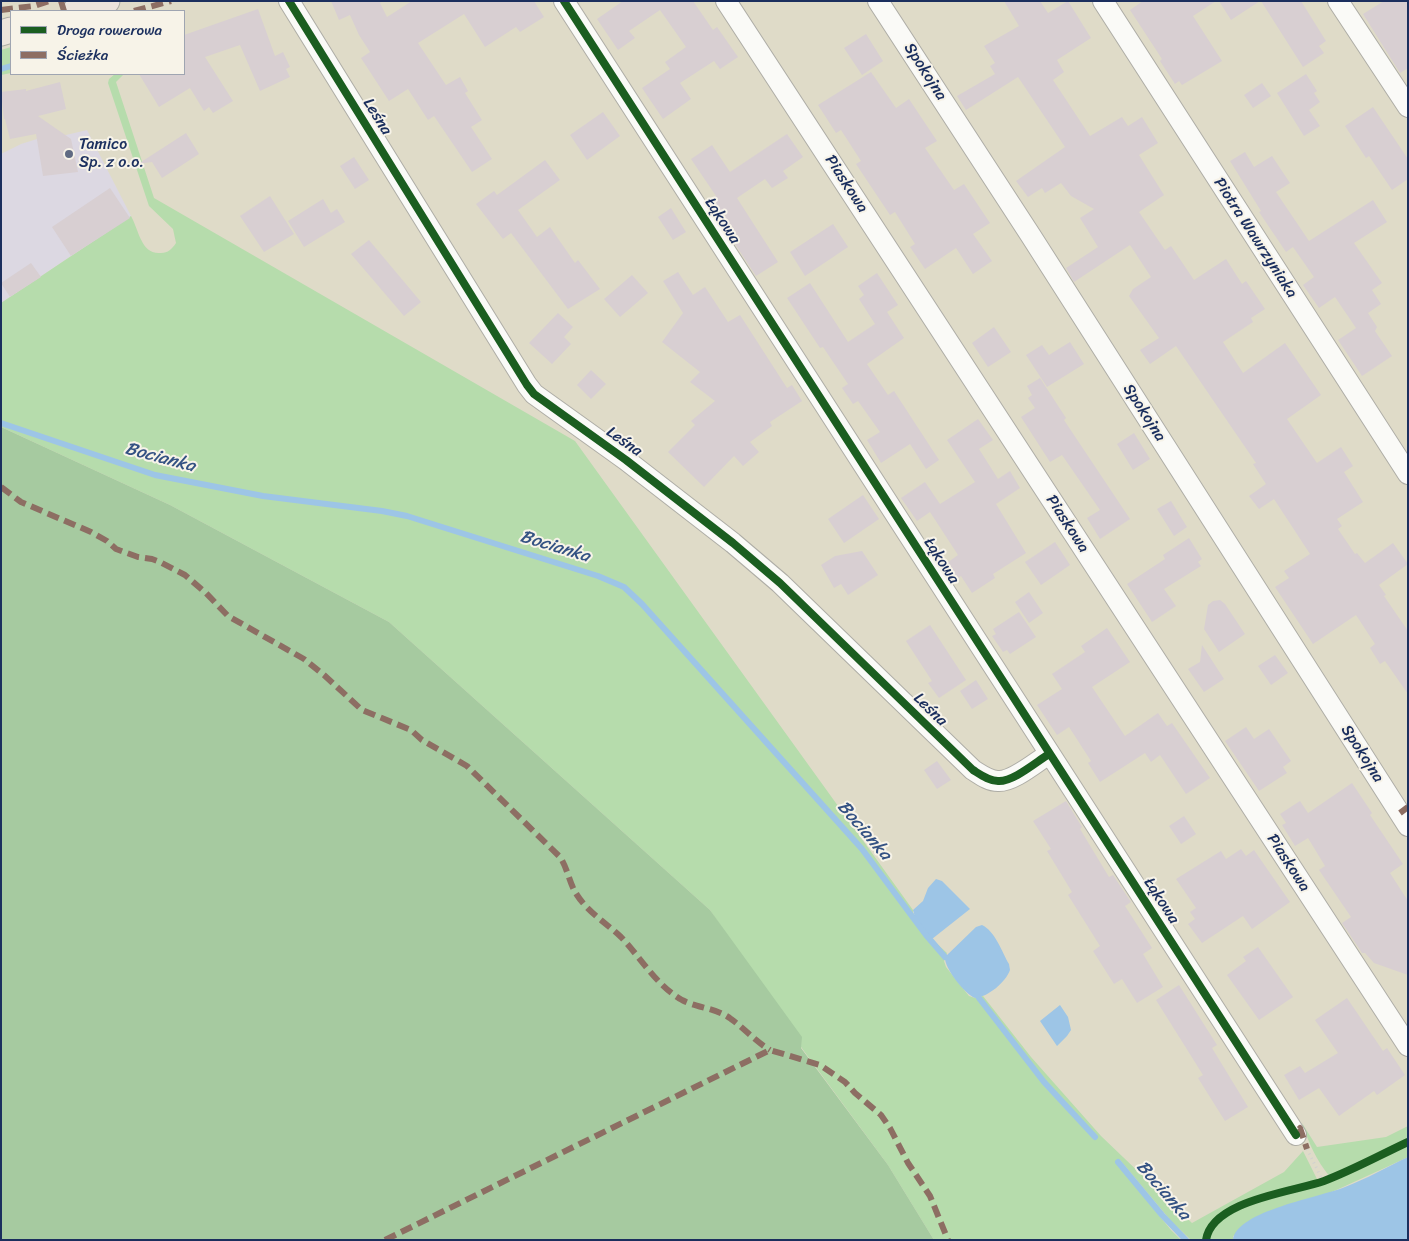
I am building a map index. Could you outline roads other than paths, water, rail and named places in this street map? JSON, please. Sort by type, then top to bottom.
[{"type":"main road","points":[[77,10],[107,1]]},
{"type":"street","name":"Leśna","points":[[290,1],[534,394],[626,460],[733,543],[780,583],[973,770],[985,778],[997,782],[1007,780],[1049,754]]},
{"type":"street","name":"Łąkowa","points":[[564,1],[1049,754],[1302,1142]]},
{"type":"street","name":"Piaskowa","points":[[726,1],[1408,1046]]},
{"type":"street","name":"Spokojna","points":[[878,1],[1031,236],[1408,826]]},
{"type":"street","name":"Piotra Wawrzyniaka","points":[[1103,1],[1408,474]]},
{"type":"street","points":[[1338,1],[1408,107]]},
{"type":"water","points":[[936,879],[942,881],[970,909],[932,939],[915,917],[913,910],[923,901],[928,888]]},
{"type":"water","points":[[982,925],[991,932],[1009,964],[1010,970],[1005,979],[996,988],[985,995],[975,998],[956,980],[948,967],[945,957],[976,927]]},
{"type":"water","points":[[1060,1005],[1068,1017],[1071,1030],[1057,1046],[1040,1021]]},
{"type":"water","points":[[1408,1157],[1408,1240],[1233,1240],[1238,1230],[1248,1221],[1263,1213],[1345,1187]]},
{"type":"waterway","points":[[1,69],[10,66]]},
{"type":"waterway","name":"Bocianka","points":[[1,423],[155,475],[263,496],[382,511],[407,516],[598,576],[624,587],[642,604],[862,849],[926,935],[945,957]]},
{"type":"waterway","name":"Bocianka","points":[[979,998],[1044,1082],[1095,1137]]},
{"type":"waterway","name":"Bocianka","points":[[1118,1162],[1162,1215],[1186,1240]]},
{"type":"place","name":"Tamico Sp. z o.o.","points":[[69,154]]}]
